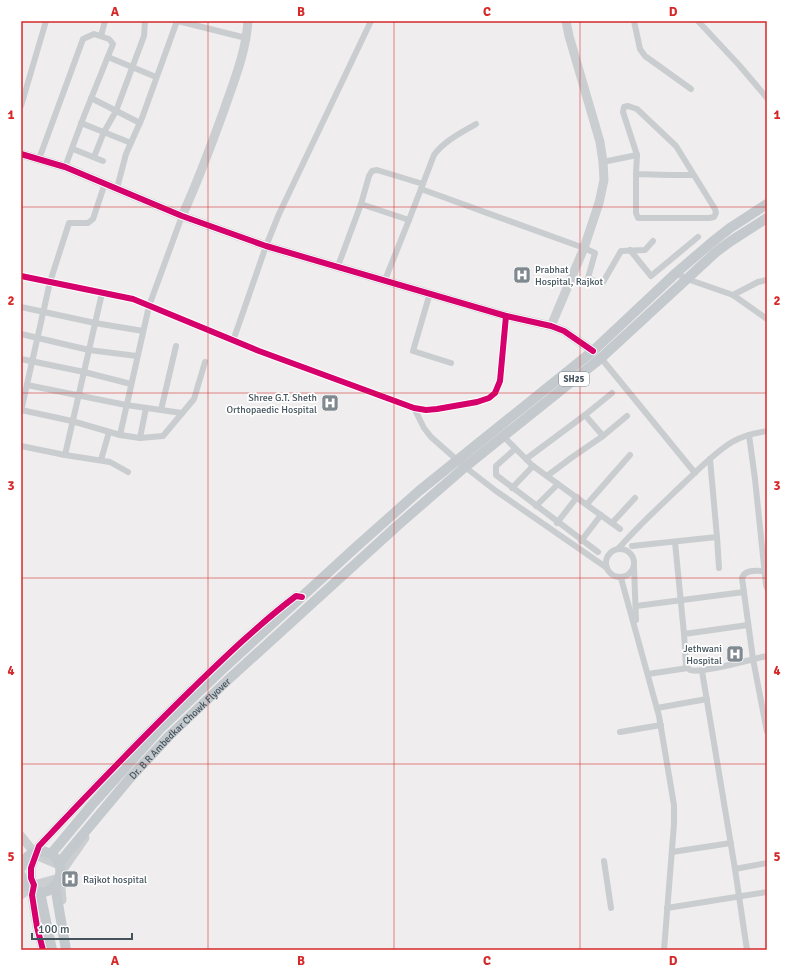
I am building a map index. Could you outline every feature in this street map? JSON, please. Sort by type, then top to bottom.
[{"type":"main road","name":"SH25","points":[[301,597],[419,491],[503,436],[597,354],[676,273],[711,243],[767,204]]},
{"type":"main road","name":"SH25","points":[[461,464],[597,354],[731,241],[767,218]]},
{"type":"main road","name":"Dr. B R Ambedkar Chowk Flyover","points":[[63,869],[130,778],[169,736],[376,545],[461,464]]},
{"type":"main road","name":"Dr. B R Ambedkar Chowk Flyover","points":[[51,854],[91,806],[160,729],[301,597]]},
{"type":"main road","points":[[21,867],[28,855],[40,851],[51,854],[63,869],[55,886],[50,890],[37,888],[34,891],[28,888],[21,875]]},
{"type":"main road","points":[[55,886],[66,950]]},
{"type":"main road","points":[[37,888],[52,950]]},
{"type":"street","points":[[21,106],[46,21]]},
{"type":"street","points":[[101,36],[105,21]]},
{"type":"street","points":[[94,157],[104,132],[116,111],[144,36],[146,21]]},
{"type":"street","points":[[117,188],[126,154],[140,123],[177,21],[246,38]]},
{"type":"street","points":[[120,435],[149,306],[182,216],[198,181],[236,77],[246,38],[248,21]]},
{"type":"street","points":[[233,341],[266,246],[300,168],[371,21]]},
{"type":"street","points":[[551,326],[584,248],[604,180],[600,142],[566,21]]},
{"type":"street","points":[[634,21],[640,49],[645,56],[691,89]]},
{"type":"street","points":[[698,21],[767,98]]},
{"type":"street","points":[[38,159],[83,39],[94,34],[101,36],[109,39],[113,44],[81,123],[65,168]]},
{"type":"street","points":[[108,57],[156,77]]},
{"type":"street","points":[[91,98],[140,123]]},
{"type":"street","points":[[628,106],[637,109],[676,146],[715,209],[716,213],[714,217],[638,218],[636,213],[636,174],[637,155],[623,112],[624,107],[628,106]]},
{"type":"street","points":[[81,123],[131,143]]},
{"type":"street","points":[[385,280],[434,155],[438,149],[476,124]]},
{"type":"street","points":[[73,149],[103,161]]},
{"type":"street","points":[[21,154],[105,183],[182,216],[266,246],[506,316],[551,326],[564,331],[597,354],[695,473]]},
{"type":"street","points":[[603,162],[637,155]]},
{"type":"street","points":[[338,266],[361,204],[369,176],[372,171],[377,170],[595,253],[588,278],[602,284],[621,251],[645,250],[653,241]]},
{"type":"street","points":[[636,174],[693,174]]},
{"type":"street","points":[[105,183],[92,219],[88,223],[69,223],[50,282],[21,410],[72,421],[120,435],[140,438],[163,436],[194,399],[205,362]]},
{"type":"street","points":[[361,204],[409,220]]},
{"type":"street","points":[[630,250],[651,276],[698,238]]},
{"type":"street","points":[[676,273],[687,279],[733,295],[767,319]]},
{"type":"street","points":[[21,276],[132,299],[233,341],[414,408],[426,410],[477,402],[489,398],[495,392],[500,381],[506,316]]},
{"type":"street","points":[[733,295],[758,282],[767,280]]},
{"type":"street","points":[[65,455],[102,293]]},
{"type":"street","points":[[430,293],[413,351],[451,363]]},
{"type":"street","points":[[21,307],[95,324],[143,332]]},
{"type":"street","points":[[21,334],[89,350],[137,356]]},
{"type":"street","points":[[161,410],[176,346]]},
{"type":"street","points":[[21,360],[84,372],[131,384]]},
{"type":"street","points":[[27,384],[78,396],[182,414]]},
{"type":"street","points":[[526,459],[612,393]]},
{"type":"street","points":[[140,438],[146,408]]},
{"type":"street","points":[[414,408],[424,428],[461,464],[496,491],[607,568],[612,575],[621,578],[628,576],[632,572],[634,566]]},
{"type":"street","points":[[585,414],[603,436]]},
{"type":"street","points":[[548,476],[603,436],[627,416]]},
{"type":"street","points":[[618,549],[636,528],[710,459],[733,442],[748,435],[767,431]]},
{"type":"street","points":[[101,460],[109,432]]},
{"type":"street","points":[[748,435],[764,534],[767,588]]},
{"type":"street","points":[[503,436],[533,466],[620,529]]},
{"type":"street","points":[[21,446],[110,462],[128,472]]},
{"type":"street","points":[[515,449],[496,466],[496,475],[557,523],[598,552]]},
{"type":"street","points":[[587,504],[630,455]]},
{"type":"street","points":[[710,459],[719,568]]},
{"type":"street","points":[[512,488],[533,466]]},
{"type":"street","points":[[536,506],[558,484]]},
{"type":"street","points":[[557,523],[577,497]]},
{"type":"street","points":[[612,523],[635,498]]},
{"type":"street","points":[[581,541],[601,515]]},
{"type":"street","points":[[636,528],[632,549],[635,561],[636,629]]},
{"type":"street","points":[[607,568],[606,560],[608,555],[618,549],[632,549],[717,537]]},
{"type":"street","points":[[675,542],[686,665],[688,668]]},
{"type":"street","points":[[765,571],[746,572],[743,574],[742,578],[753,658],[767,729]]},
{"type":"street","points":[[621,578],[661,725],[674,805],[674,824],[664,950]]},
{"type":"street","points":[[636,606],[744,592]]},
{"type":"street","points":[[28,855],[39,846],[144,736],[218,664],[282,607],[296,596],[301,597]]},
{"type":"street","points":[[684,634],[748,625]]},
{"type":"street","points":[[648,674],[688,668],[690,670],[702,671],[767,656]]},
{"type":"street","points":[[702,671],[731,843],[747,950]]},
{"type":"street","points":[[657,708],[707,700]]},
{"type":"street","points":[[620,732],[661,725]]},
{"type":"street","points":[[22,838],[31,868],[31,878],[37,888]]},
{"type":"street","points":[[672,852],[731,843]]},
{"type":"street","points":[[28,855],[63,869]]},
{"type":"street","points":[[604,861],[611,908]]},
{"type":"street","points":[[735,869],[767,863]]},
{"type":"street","points":[[21,894],[37,888],[63,869]]},
{"type":"street","points":[[63,869],[61,894],[70,950]]},
{"type":"street","points":[[37,888],[32,895],[37,927],[43,950]]},
{"type":"street","points":[[667,908],[767,892]]},
{"type":"cycle path","points":[[21,154],[65,167],[182,216],[266,246],[506,316],[551,326],[564,331],[593,351]]},
{"type":"cycle path","points":[[21,276],[133,299],[259,351],[414,408],[426,410],[477,402],[489,398],[495,393],[500,381],[506,316]]},
{"type":"cycle path","points":[[43,950],[37,927],[32,895],[34,885],[31,878],[31,868],[39,846],[153,728],[230,653],[296,596],[302,597]]},
{"type":"place","name":"Prabhat Hospital, Rajkot","points":[[522,275]]},
{"type":"place","name":"Shree G.T. Sheth Orthopaedic Hospital","points":[[330,403]]},
{"type":"place","name":"Jethwani Hospital","points":[[735,654]]},
{"type":"place","name":"Rajkot hospital","points":[[70,879]]}]
